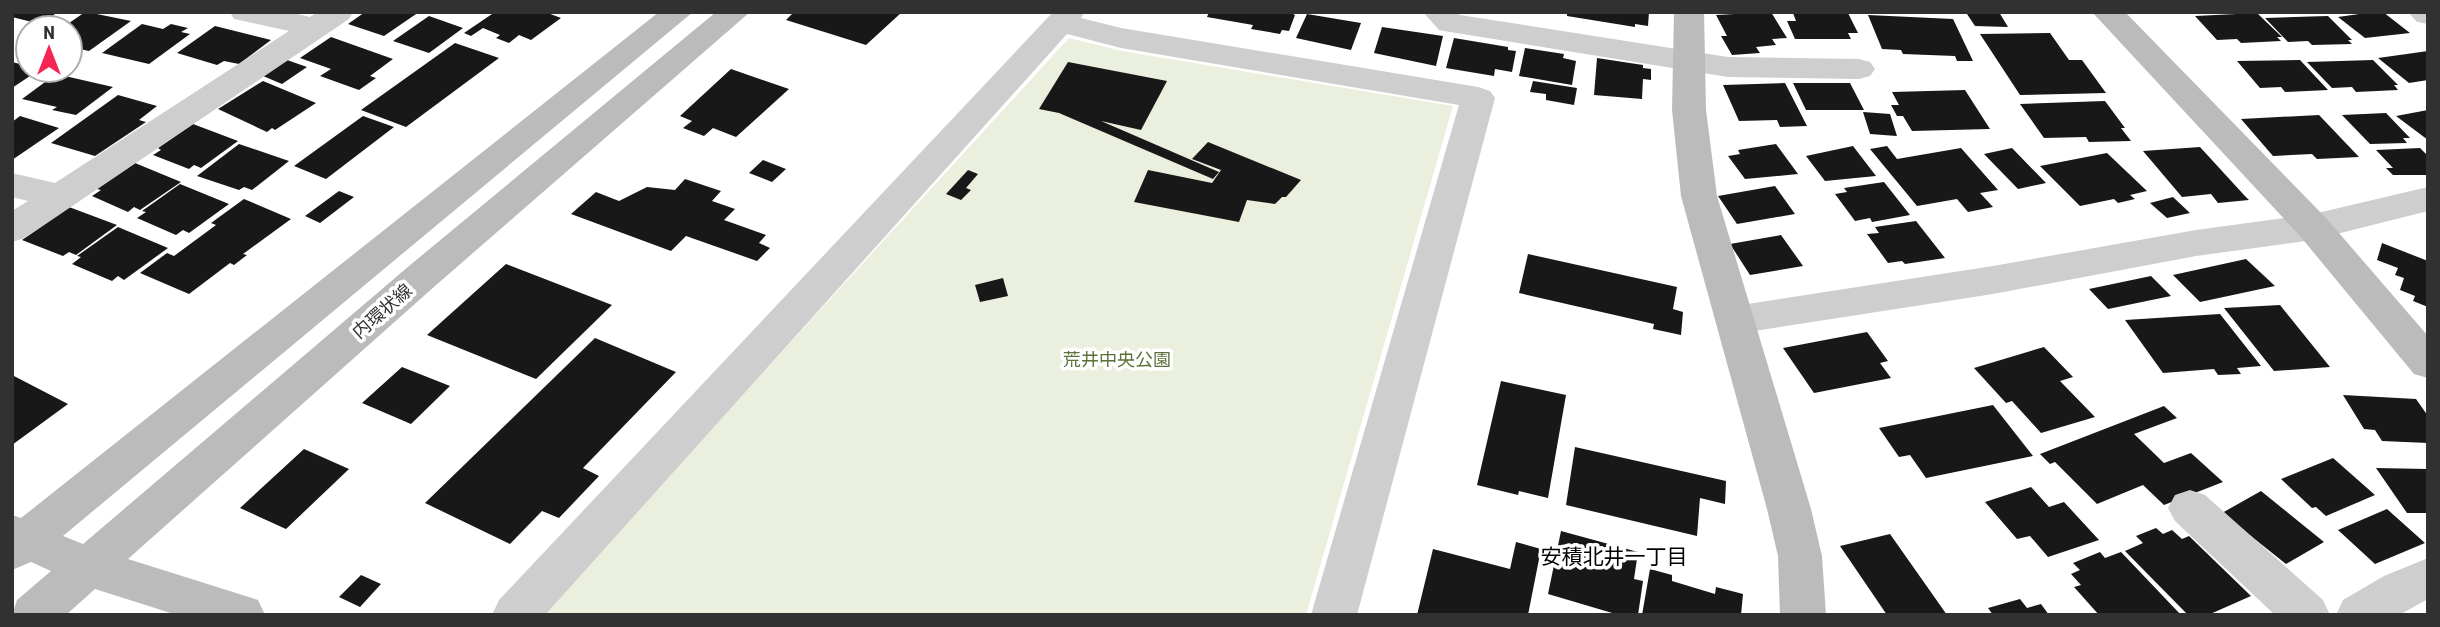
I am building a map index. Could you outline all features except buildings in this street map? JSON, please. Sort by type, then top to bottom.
[{"type":"street","points":[[245,12],[327,20]]},
{"type":"street","points":[[17,541],[678,12]]},
{"type":"street","name":"内環状線","points":[[33,615],[422,276],[735,12]]},
{"type":"street","points":[[1438,12],[1450,23],[1728,67],[1859,69]]},
{"type":"street","points":[[1689,12],[1689,110],[1699,196],[1789,509],[1800,556],[1803,615]]},
{"type":"street","points":[[2107,12],[2313,226],[2428,363]]},
{"type":"street","points":[[2423,12],[2428,15]]},
{"type":"street","points":[[515,615],[1066,17],[1121,38],[1478,98],[1334,615]]},
{"type":"street","points":[[12,229],[327,20]]},
{"type":"street","points":[[12,185],[61,197]]},
{"type":"street","points":[[1735,320],[2313,226],[2428,199]]},
{"type":"street","points":[[2190,508],[2307,615]]},
{"type":"street","points":[[17,541],[89,567],[242,615]]},
{"type":"street","points":[[2359,615],[2400,590],[2428,578]]},
{"type":"green space","name":"荒井中央公園","points":[[1069,38],[1122,51],[1453,106],[1306,615],[541,615]]},
{"type":"district","name":"安積北井一丁目","points":[[1614,557]]}]
